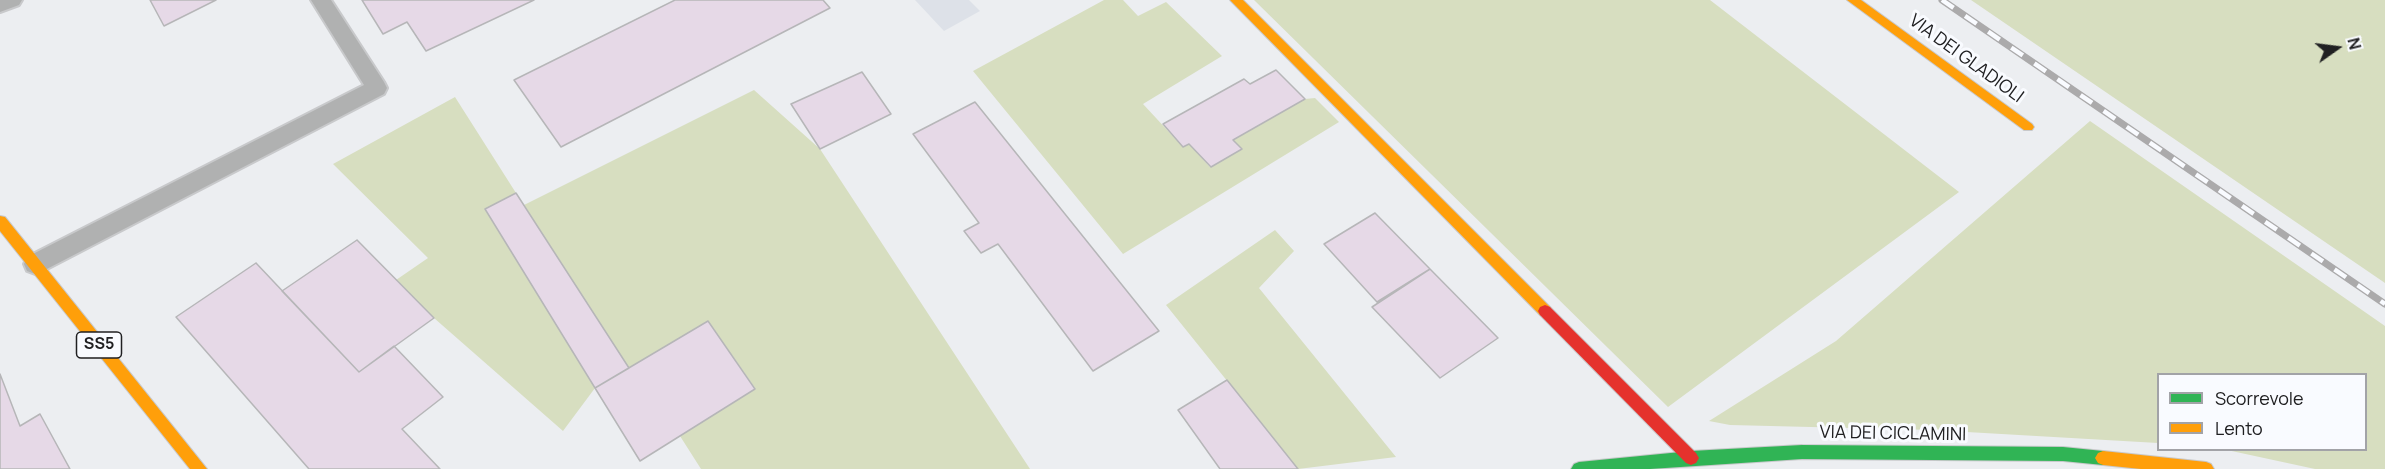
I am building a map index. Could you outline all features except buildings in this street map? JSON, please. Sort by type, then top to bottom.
[{"type":"street","points":[[1236,0],[1691,458]]},
{"type":"street","name":"VIA DEI GLADIOLI","points":[[1853,0],[2028,127]]},
{"type":"street","name":"SS5","points":[[0,221],[199,469]]},
{"type":"street","name":"VIA DEI CICLAMINI","points":[[1579,469],[1691,458],[1802,452],[2063,454],[2206,469]]},
{"type":"lane","points":[[0,5],[12,0]]},
{"type":"lane","points":[[35,264],[377,88],[321,0]]},
{"type":"shaded area","points":[[915,0],[969,0],[980,11],[944,31]]},
{"type":"green space","points":[[1104,0],[1123,0],[1138,16],[1166,2],[1222,56],[1143,104],[1183,147],[1189,144],[1210,167],[1241,149],[1233,140],[1305,99],[1315,98],[1339,122],[1123,254],[973,71]]},
{"type":"green space","points":[[1254,0],[1710,0],[1959,192],[1668,407]]},
{"type":"green space","points":[[1971,0],[2385,0],[2385,283]]},
{"type":"green space","points":[[754,90],[820,149],[1030,469],[701,469],[680,436],[755,388],[708,321],[629,368],[524,205]]},
{"type":"green space","points":[[455,97],[516,193],[485,209],[595,388],[563,431],[434,318],[396,280],[428,258],[333,164]]},
{"type":"green space","points":[[2090,121],[2385,326],[2385,469],[2315,469],[2232,451],[2367,451],[2367,373],[2157,373],[2157,443],[1932,430],[1730,425],[1709,421],[1836,341]]},
{"type":"green space","points":[[1275,230],[1294,251],[1259,288],[1396,457],[1298,469],[1166,305]]},
{"type":"railway","points":[[1942,0],[2385,304]]},
{"type":"traffic: fast","points":[[1579,469],[1691,458],[1802,452],[2063,454],[2103,458]]},
{"type":"traffic: slow","points":[[1236,0],[1545,311]]},
{"type":"traffic: slow","points":[[1853,0],[2028,127]]},
{"type":"traffic: slow","points":[[0,221],[199,469]]},
{"type":"traffic: slow","points":[[2103,458],[2206,469]]},
{"type":"traffic: jam","points":[[1545,311],[1691,458]]}]
